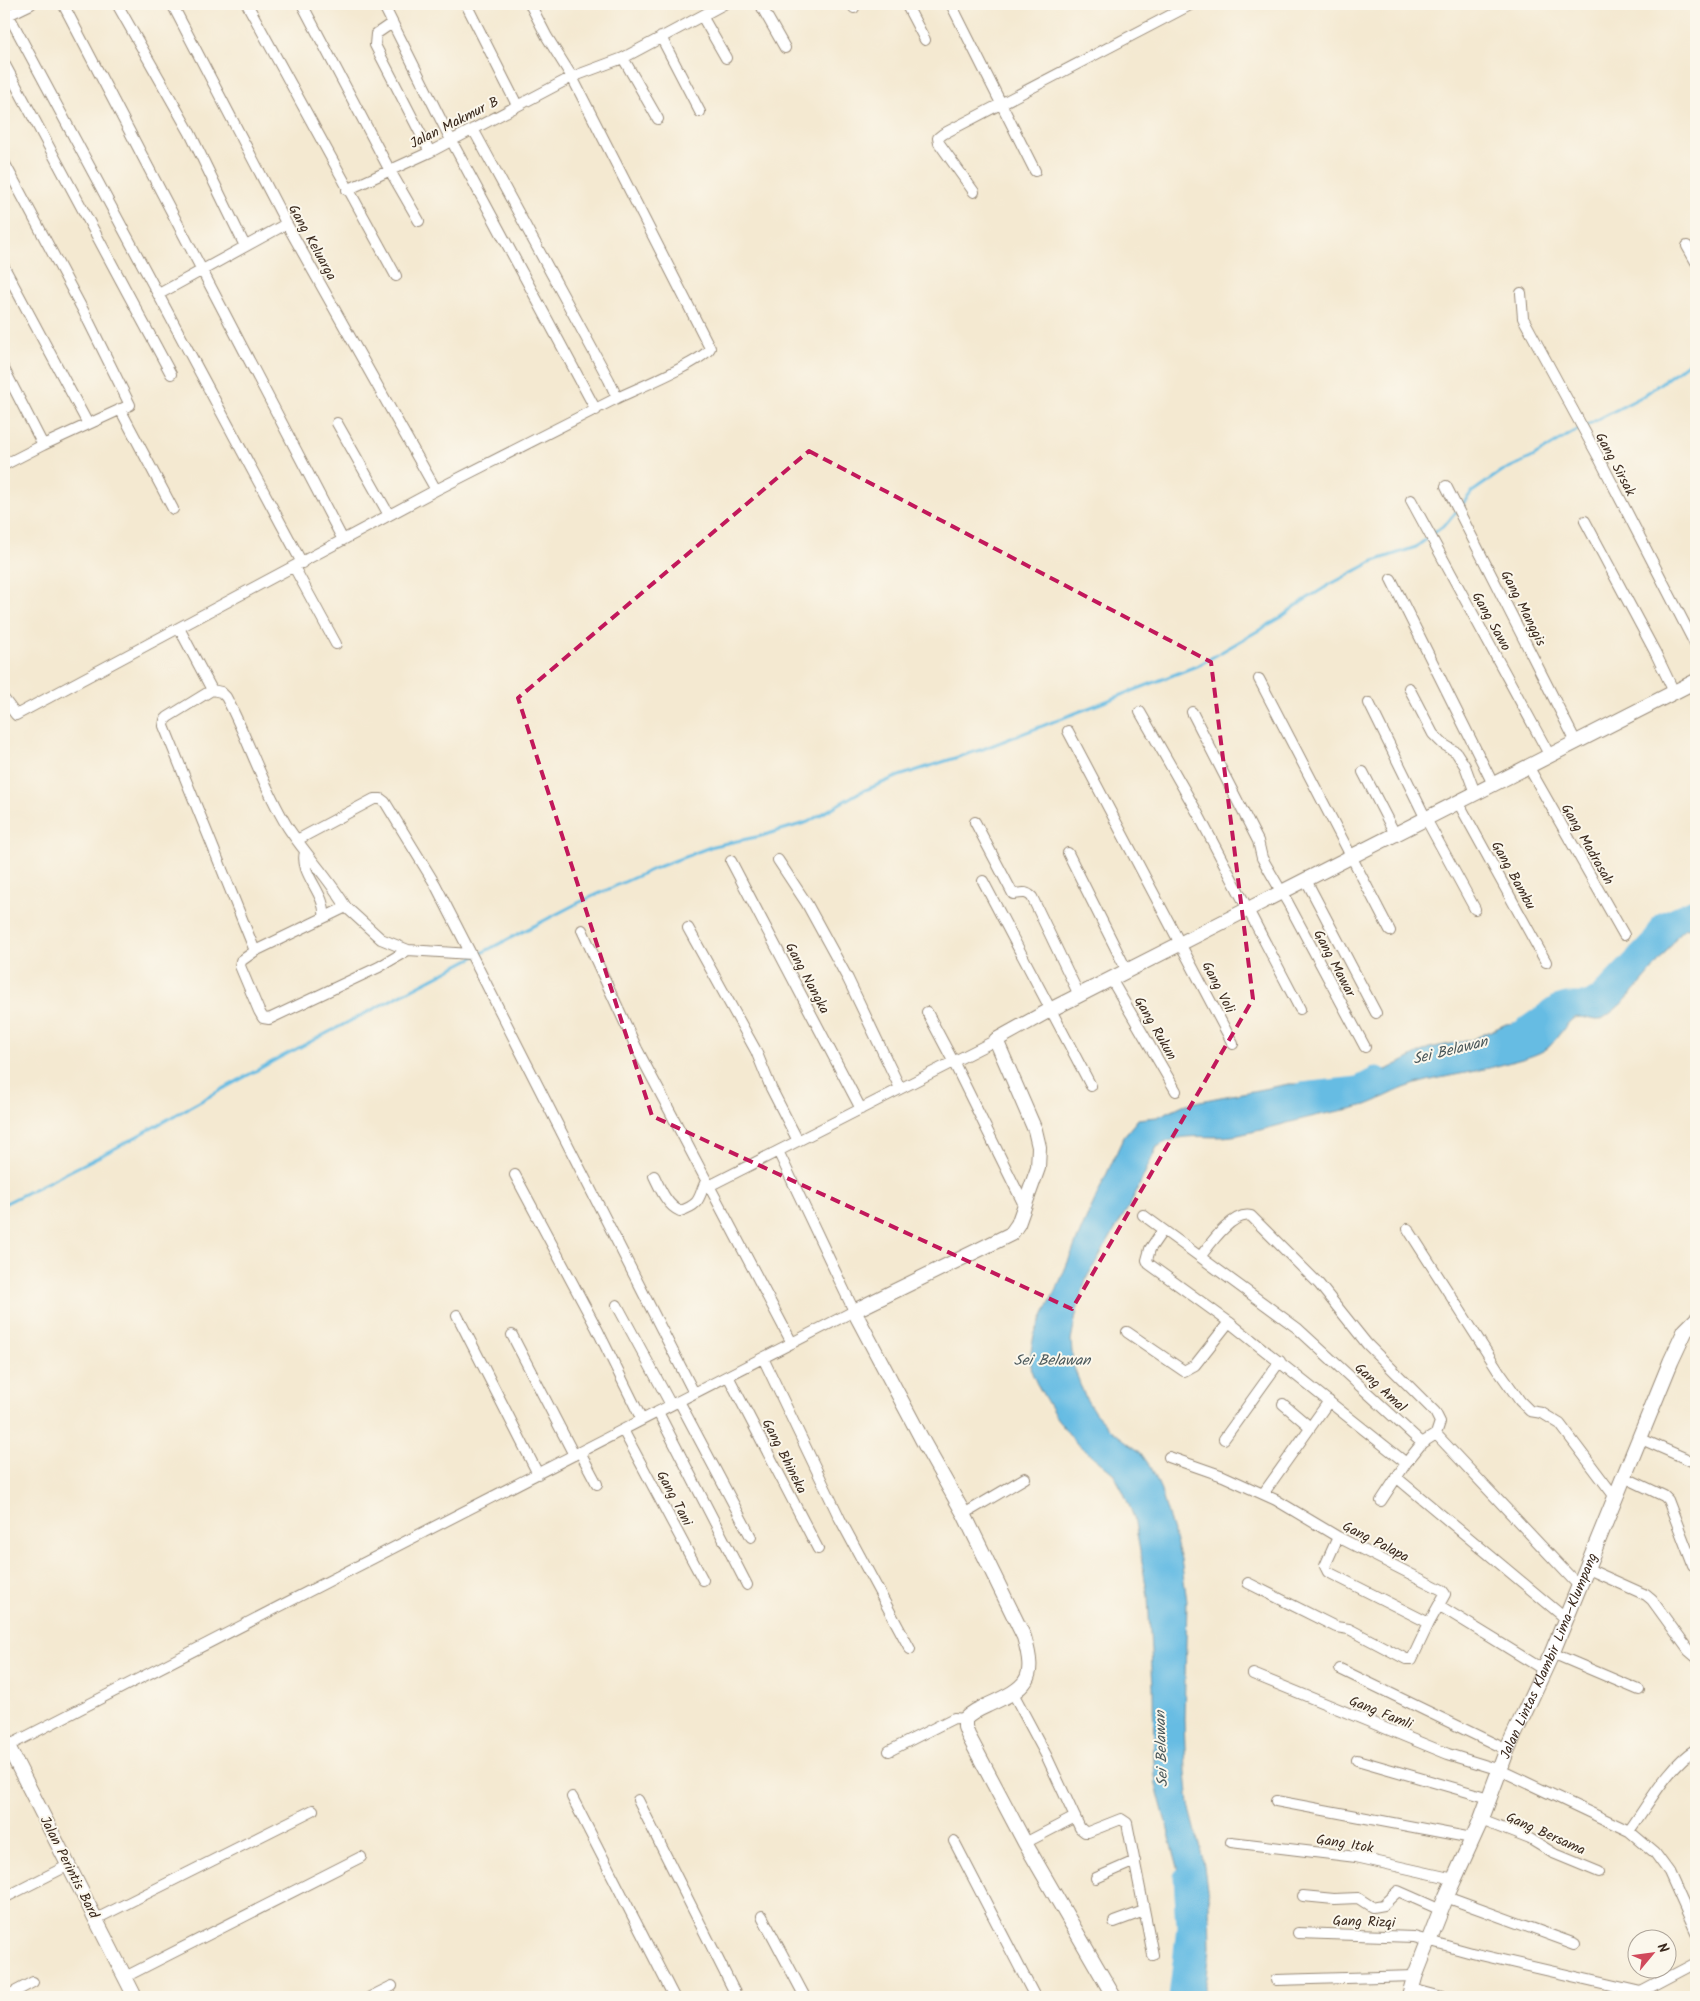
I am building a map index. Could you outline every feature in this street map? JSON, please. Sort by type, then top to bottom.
[{"type":"main road","name":"Jalan Lintas Klambir Lima–Klumpang","points":[[1412,1987],[1444,1903],[1481,1820],[1507,1750],[1552,1653],[1578,1585],[1678,1344],[1696,1320]]},
{"type":"street","points":[[31,4],[6,16],[159,294],[298,565],[336,644]]},
{"type":"street","points":[[64,4],[344,540]]},
{"type":"street","points":[[117,4],[190,133],[245,246]]},
{"type":"street","name":"Gang Keluarga","points":[[172,4],[286,224],[436,490]]},
{"type":"street","points":[[247,4],[347,190],[396,276]]},
{"type":"street","points":[[302,4],[389,169],[420,220]]},
{"type":"street","points":[[383,4],[451,140],[596,410]]},
{"type":"street","points":[[466,4],[517,105]]},
{"type":"street","points":[[4,698],[16,715],[436,490],[690,363],[707,352],[710,348],[572,77],[547,37],[530,4]]},
{"type":"street","points":[[760,4],[785,48]]},
{"type":"street","points":[[906,4],[925,40]]},
{"type":"street","points":[[951,4],[1035,171]]},
{"type":"street","points":[[974,192],[939,143],[938,138],[1192,4]]},
{"type":"street","name":"Jalan Makmur B","points":[[347,190],[389,169],[430,152],[572,77],[623,58],[721,5]]},
{"type":"street","points":[[702,16],[726,58]]},
{"type":"street","points":[[392,23],[376,34],[375,45],[430,152]]},
{"type":"street","points":[[661,37],[700,112]]},
{"type":"street","points":[[623,58],[658,119]]},
{"type":"street","points":[[4,64],[171,374]]},
{"type":"street","points":[[473,129],[617,398]]},
{"type":"street","points":[[4,162],[130,405],[4,465]]},
{"type":"street","points":[[159,294],[286,224]]},
{"type":"street","points":[[1687,246],[1696,262]]},
{"type":"street","points":[[4,267],[88,424]]},
{"type":"street","name":"Gang Sirsak","points":[[1521,293],[1523,318],[1696,646]]},
{"type":"street","points":[[4,369],[43,445]]},
{"type":"street","points":[[120,409],[173,509]]},
{"type":"street","points":[[337,423],[389,515]]},
{"type":"street","name":"Gang Manggis","points":[[1446,486],[1576,742]]},
{"type":"street","name":"Gang Sawo","points":[[1411,500],[1550,756]]},
{"type":"street","points":[[1585,521],[1655,652],[1674,692]]},
{"type":"street","points":[[1391,579],[1493,784]]},
{"type":"street","points":[[180,628],[212,690]]},
{"type":"street","points":[[1259,679],[1390,931]]},
{"type":"street","points":[[654,1176],[664,1195],[680,1211],[696,1203],[708,1184],[861,1109],[1079,995],[1696,681]]},
{"type":"street","points":[[1409,688],[1433,734],[1443,744],[1456,752],[1465,766],[1476,793]]},
{"type":"street","points":[[255,951],[164,726],[164,720],[212,690],[221,692],[226,697],[286,825],[335,889],[346,907],[381,938],[408,950],[472,956]]},
{"type":"street","points":[[1369,703],[1426,818],[1475,909]]},
{"type":"street","points":[[1140,712],[1197,812],[1300,1009]]},
{"type":"street","name":"Gang Mawar","points":[[1192,712],[1254,833],[1260,854],[1364,1047]]},
{"type":"street","name":"Gang Voli","points":[[1068,730],[1233,1044]]},
{"type":"street","name":"Gang Madrasah","points":[[1528,766],[1624,935]]},
{"type":"street","points":[[1363,772],[1395,834]]},
{"type":"street","points":[[297,840],[374,799],[382,799],[385,802],[435,884],[694,1393]]},
{"type":"street","name":"Gang Bambu","points":[[1458,802],[1546,962]]},
{"type":"street","points":[[975,822],[1013,894],[1023,892],[1029,893],[1032,897],[1079,995]]},
{"type":"street","points":[[305,852],[305,863],[320,899],[324,917]]},
{"type":"street","points":[[1068,853],[1126,971]]},
{"type":"street","points":[[778,860],[812,912],[848,978],[900,1088]]},
{"type":"street","name":"Gang Nangka","points":[[731,861],[861,1109]]},
{"type":"street","points":[[1306,880],[1376,1013]]},
{"type":"street","points":[[983,881],[1091,1086]]},
{"type":"street","points":[[346,907],[255,951],[241,961],[240,966],[263,1018],[269,1020],[379,967],[408,950]]},
{"type":"street","points":[[688,928],[756,1051],[771,1088],[798,1141]]},
{"type":"street","points":[[582,930],[637,1049],[792,1343]]},
{"type":"street","name":"Gang Rukun","points":[[1111,979],[1176,1091]]},
{"type":"street","points":[[927,1012],[1024,1205]]},
{"type":"street","points":[[5,1744],[538,1474],[854,1311],[1011,1234],[1018,1224],[1038,1168],[1040,1147],[1035,1130],[996,1040]]},
{"type":"street","points":[[778,1151],[854,1311],[964,1514],[1024,1637],[1028,1653],[1029,1673],[1024,1684],[1013,1693],[972,1713],[965,1720],[965,1728],[1025,1843],[1114,1997]]},
{"type":"street","points":[[515,1175],[597,1329],[642,1420]]},
{"type":"street","name":"Gang Amal","points":[[1143,1215],[1297,1328],[1422,1443]]},
{"type":"street","points":[[1200,1257],[1219,1233],[1242,1216],[1252,1216],[1319,1284],[1367,1344],[1435,1412],[1440,1422],[1436,1434],[1422,1443],[1406,1462],[1381,1501]]},
{"type":"street","points":[[1408,1229],[1500,1373],[1520,1400],[1530,1411],[1542,1413],[1560,1424],[1615,1497]]},
{"type":"street","points":[[1163,1230],[1148,1254],[1147,1262],[1280,1361],[1406,1462]]},
{"type":"street","points":[[617,1304],[751,1537]]},
{"type":"street","points":[[457,1315],[538,1474]]},
{"type":"street","points":[[1127,1332],[1184,1371],[1195,1365],[1229,1322]]},
{"type":"street","points":[[512,1334],[577,1453],[597,1484]]},
{"type":"street","points":[[763,1358],[840,1519],[910,1649]]},
{"type":"street","points":[[1224,1438],[1280,1361]]},
{"type":"street","name":"Gang Bhineka","points":[[728,1376],[818,1549]]},
{"type":"street","points":[[1263,1494],[1329,1401]]},
{"type":"street","points":[[1283,1404],[1310,1427]]},
{"type":"street","points":[[658,1412],[747,1585]]},
{"type":"street","name":"Gang Tani","points":[[623,1430],[703,1580]]},
{"type":"street","points":[[1436,1434],[1578,1585]]},
{"type":"street","points":[[1639,1438],[1696,1463]]},
{"type":"street","name":"Gang Palapa","points":[[1169,1457],[1223,1476],[1276,1500],[1338,1537],[1442,1590],[1445,1594],[1440,1606]]},
{"type":"street","points":[[1396,1477],[1565,1618]]},
{"type":"street","points":[[1624,1477],[1664,1496],[1668,1500],[1693,1565]]},
{"type":"street","points":[[964,1514],[1025,1478]]},
{"type":"street","points":[[1338,1537],[1325,1561],[1324,1566],[1328,1572],[1429,1623]]},
{"type":"street","points":[[1586,1568],[1646,1595],[1652,1600],[1689,1651],[1696,1657]]},
{"type":"street","points":[[1248,1584],[1336,1627],[1349,1630],[1406,1659],[1412,1658],[1414,1655],[1429,1623],[1440,1606],[1544,1670]]},
{"type":"street","points":[[1552,1653],[1639,1690]]},
{"type":"street","points":[[1340,1669],[1507,1750]]},
{"type":"street","name":"Gang Famli","points":[[1253,1674],[1448,1754],[1500,1770],[1629,1831],[1655,1852],[1669,1872],[1696,1932]]},
{"type":"street","points":[[1013,1693],[1046,1756],[1080,1828],[1088,1832],[1121,1819],[1127,1823],[1153,1955]]},
{"type":"street","points":[[888,1751],[954,1718],[965,1720]]},
{"type":"street","name":"Jalan Perintis Bard","points":[[5,1744],[135,1997]]},
{"type":"street","points":[[1629,1831],[1670,1774],[1686,1755],[1696,1749]]},
{"type":"street","points":[[1357,1760],[1489,1798]]},
{"type":"street","points":[[572,1797],[674,1997]]},
{"type":"street","points":[[638,1800],[737,1997]]},
{"type":"street","points":[[1276,1801],[1472,1838]]},
{"type":"street","points":[[96,1919],[313,1810]]},
{"type":"street","points":[[1025,1843],[1075,1817]]},
{"type":"street","name":"Gang Bersama","points":[[1481,1820],[1530,1839],[1553,1853],[1599,1872]]},
{"type":"street","points":[[954,1841],[1035,1997]]},
{"type":"street","name":"Gang Itok","points":[[1231,1842],[1356,1857],[1454,1879]]},
{"type":"street","points":[[125,1977],[360,1857]]},
{"type":"street","points":[[1096,1878],[1135,1861]]},
{"type":"street","points":[[4,1898],[69,1866]]},
{"type":"street","points":[[1303,1896],[1334,1899],[1358,1898],[1372,1907],[1383,1905],[1398,1891],[1444,1903],[1575,1944]]},
{"type":"street","points":[[1114,1922],[1144,1910]]},
{"type":"street","points":[[762,1916],[805,1997]]},
{"type":"street","name":"Gang Rizqi","points":[[1298,1932],[1414,1937],[1472,1953],[1643,1994]]},
{"type":"street","points":[[1643,1994],[1696,1963]]},
{"type":"street","points":[[1276,1980],[1412,1987],[1442,1997]]},
{"type":"street","points":[[5,1997],[33,1982]]},
{"type":"street","points":[[370,1997],[392,1986]]},
{"type":"highlighted area","points":[[809,451],[1211,662],[1253,999],[1072,1309],[652,1116],[518,698]]},
{"type":"water","name":"Sei Belawan","points":[[1696,907],[1696,926],[1684,929],[1679,933],[1654,968],[1621,1004],[1600,1020],[1581,1017],[1574,1018],[1549,1047],[1539,1053],[1492,1067],[1416,1084],[1360,1107],[1238,1135],[1177,1138],[1157,1147],[1132,1201],[1087,1277],[1078,1305],[1071,1340],[1073,1365],[1085,1397],[1095,1413],[1111,1430],[1140,1452],[1152,1469],[1160,1488],[1181,1559],[1187,1601],[1184,1720],[1186,1772],[1189,1805],[1203,1860],[1209,1903],[1210,1947],[1203,1997],[1179,1997],[1190,1940],[1179,1871],[1156,1785],[1148,1597],[1134,1517],[1113,1473],[1075,1442],[1056,1417],[1032,1373],[1030,1357],[1034,1335],[1124,1136],[1138,1119],[1157,1117],[1183,1105],[1200,1101],[1289,1084],[1304,1084],[1334,1090],[1349,1089],[1429,1048],[1471,1040],[1506,1024],[1534,1021],[1562,1008],[1601,1000],[1606,995],[1609,986],[1626,976],[1656,934],[1675,918]]},
{"type":"waterway","points":[[1460,507],[1472,492],[1502,471],[1531,458],[1572,433],[1643,396],[1696,357]]},
{"type":"waterway","points":[[4,1204],[112,1150],[279,1058],[578,903],[653,869],[713,846],[761,836],[808,822],[858,793],[899,776],[983,749],[1199,665],[1280,618],[1329,585],[1374,561],[1416,547],[1447,523],[1456,512]]},
{"type":"waterway","name":"Sei Belawan","points":[[1512,1033],[1519,1031],[1556,1005],[1566,1002],[1588,1002],[1598,996],[1651,941],[1662,922],[1696,907]]},
{"type":"waterway","name":"Sei Belawan","points":[[1302,1092],[1358,1086],[1377,1076]]},
{"type":"waterway","name":"Sei Belawan","points":[[1178,1997],[1186,1927],[1183,1877]]}]
